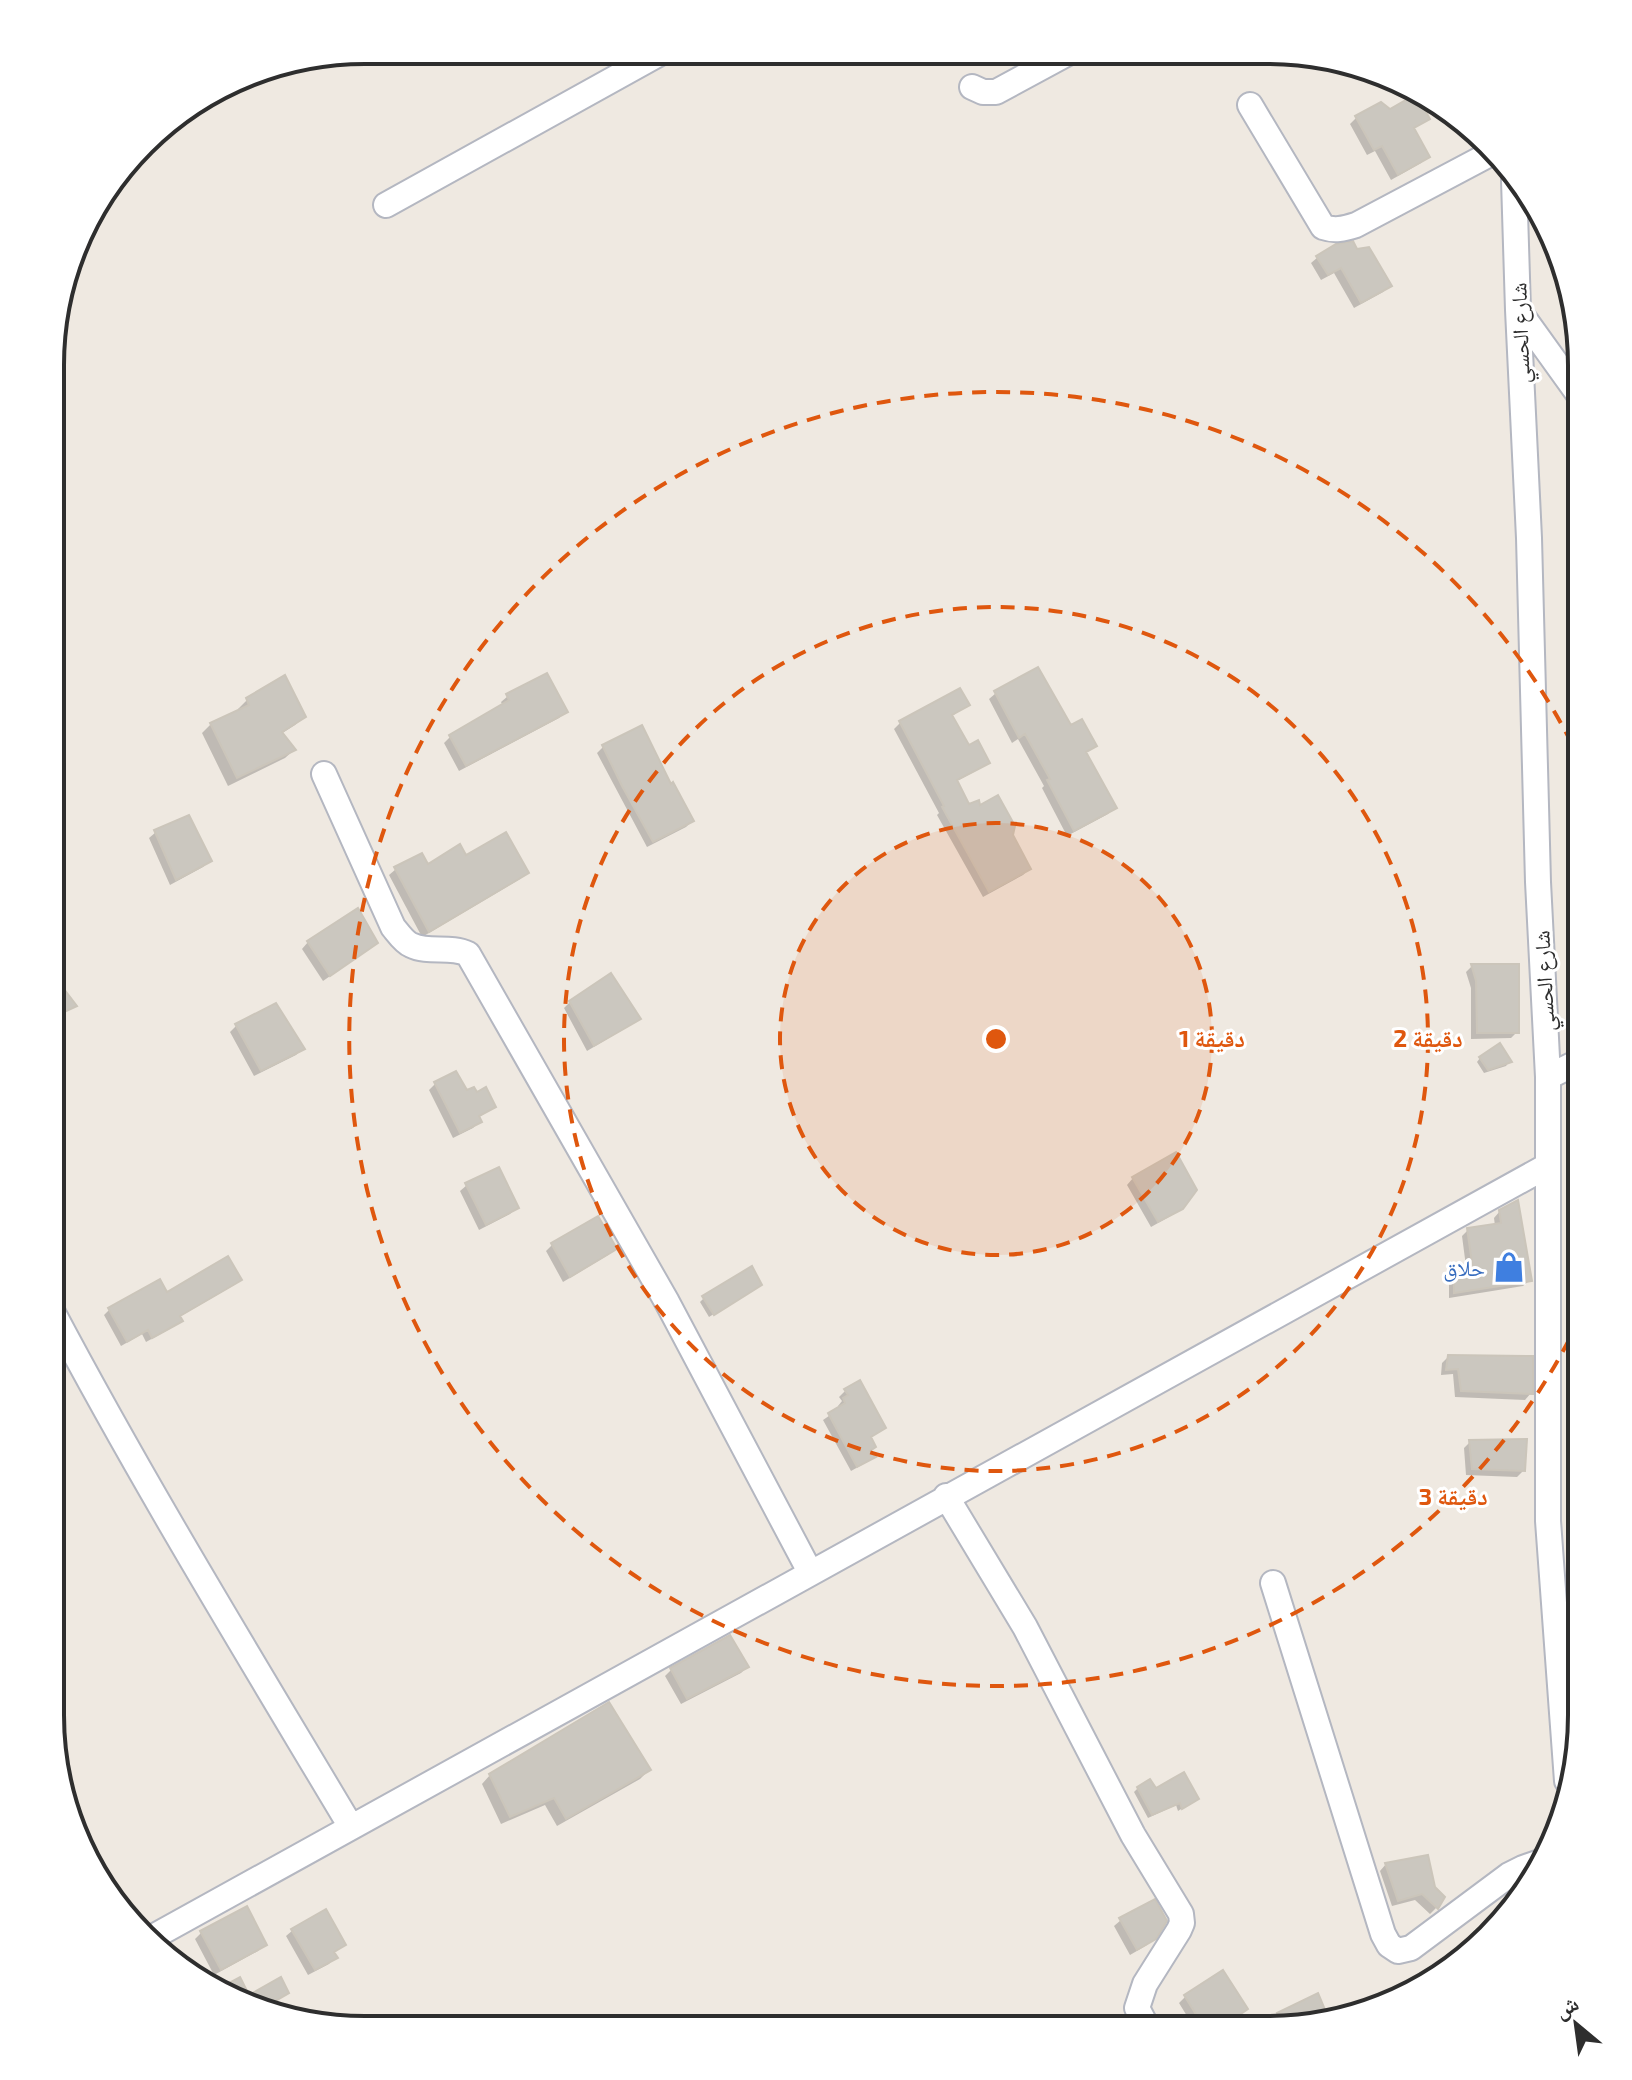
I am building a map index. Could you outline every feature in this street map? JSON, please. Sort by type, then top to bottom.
[{"type":"street","points":[[386,205],[641,64]]},
{"type":"street","points":[[972,87],[983,92],[996,92],[1048,64]]},
{"type":"street","points":[[1250,105],[1323,227],[1332,230],[1356,225],[1485,157]]},
{"type":"street","name":"شارع الحسي","points":[[1514,194],[1529,538],[1538,882],[1548,1077],[1548,1521],[1565,1754]]},
{"type":"street","points":[[1518,310],[1568,380]]},
{"type":"street","points":[[324,774],[393,927],[409,945],[423,949],[460,950],[468,954],[667,1302],[810,1572]]},
{"type":"street","points":[[1548,1077],[1568,1067]]},
{"type":"street","points":[[158,1934],[1547,1166]]},
{"type":"street","points":[[64,1334],[202,1577],[351,1827]]},
{"type":"street","points":[[946,1496],[1025,1627],[1133,1835],[1181,1914],[1179,1930],[1145,1984],[1137,2008],[1141,2016]]},
{"type":"street","points":[[1273,1583],[1389,1945],[1398,1951],[1411,1948],[1509,1875],[1528,1866]]},
{"type":"building","points":[[1408,99],[1424,108],[1430,119],[1414,128],[1430,157],[1398,175],[1382,146],[1374,150],[1355,116],[1381,102],[1390,109]]},
{"type":"building","points":[[1353,241],[1357,249],[1369,247],[1392,286],[1361,303],[1341,268],[1328,275],[1316,256],[1336,244]]},
{"type":"building","points":[[1038,667],[1071,725],[1082,719],[1097,746],[1086,752],[1117,808],[1074,831],[1025,734],[1019,738],[994,691]]},
{"type":"building","points":[[547,673],[568,712],[466,766],[449,735],[509,700],[506,694]]},
{"type":"building","points":[[285,675],[306,717],[282,732],[296,750],[237,778],[210,723],[249,705],[246,698]]},
{"type":"building","points":[[960,688],[970,705],[952,715],[969,745],[978,740],[990,763],[957,780],[969,804],[979,800],[980,805],[998,795],[1015,826],[1013,835],[1031,869],[989,892],[899,721]]},
{"type":"building","points":[[642,725],[671,784],[673,782],[694,821],[653,842],[602,745]]},
{"type":"building","points":[[189,815],[212,861],[176,880],[154,830]]},
{"type":"building","points":[[506,832],[529,873],[429,932],[394,867],[422,853],[428,864],[460,844],[466,855]]},
{"type":"building","points":[[358,908],[378,943],[330,976],[307,941]]},
{"type":"building","points":[[1471,964],[1519,964],[1519,1033],[1477,1033],[1476,981]]},
{"type":"building","points":[[611,973],[641,1019],[594,1046],[569,1001]]},
{"type":"building","points":[[64,989],[77,1006],[64,1012]]},
{"type":"building","points":[[276,1003],[305,1049],[261,1071],[235,1024]]},
{"type":"building","points":[[1500,1043],[1512,1062],[1488,1070],[1479,1057]]},
{"type":"building","points":[[456,1071],[467,1090],[474,1087],[477,1092],[486,1087],[496,1107],[479,1116],[482,1122],[460,1133],[434,1082]]},
{"type":"building","points":[[1176,1152],[1197,1190],[1183,1209],[1158,1222],[1132,1177]]},
{"type":"building","points":[[499,1167],[519,1208],[486,1225],[465,1183]]},
{"type":"building","points":[[1518,1200],[1532,1281],[1454,1293],[1454,1274],[1473,1270],[1467,1228],[1501,1223],[1499,1210]]},
{"type":"building","points":[[598,1216],[617,1249],[570,1277],[551,1243]]},
{"type":"building","points":[[228,1256],[242,1280],[180,1316],[183,1321],[152,1338],[148,1330],[127,1342],[108,1308],[160,1279],[167,1292]]},
{"type":"building","points":[[752,1266],[762,1285],[714,1315],[702,1296]]},
{"type":"building","points":[[1448,1355],[1533,1356],[1533,1394],[1461,1391],[1458,1369],[1446,1370]]},
{"type":"building","points":[[860,1380],[886,1428],[871,1437],[876,1447],[870,1451],[876,1457],[857,1467],[828,1413],[845,1403],[843,1398],[848,1395],[844,1389]]},
{"type":"building","points":[[1527,1439],[1525,1471],[1472,1469],[1469,1440]]},
{"type":"building","points":[[730,1635],[749,1667],[687,1699],[670,1668]]},
{"type":"building","points":[[609,1702],[651,1770],[566,1819],[554,1798],[510,1817],[489,1774]]},
{"type":"building","points":[[1184,1772],[1199,1799],[1182,1809],[1180,1803],[1152,1815],[1137,1787],[1150,1779],[1156,1788]]},
{"type":"building","points":[[1428,1855],[1435,1887],[1445,1897],[1438,1909],[1422,1894],[1398,1901],[1385,1863]]},
{"type":"building","points":[[1155,1899],[1167,1921],[1156,1939],[1137,1950],[1119,1918]]},
{"type":"building","points":[[247,1906],[267,1945],[221,1970],[200,1931]]},
{"type":"building","points":[[326,1909],[346,1945],[334,1952],[338,1958],[315,1970],[291,1929]]},
{"type":"building","points":[[1223,1970],[1248,2009],[1238,2016],[1197,2016],[1184,1995]]},
{"type":"building","points":[[240,1977],[247,1992],[232,1985],[228,1983]]},
{"type":"building","points":[[281,1977],[289,1993],[274,2002],[252,1994]]},
{"type":"building","points":[[1318,1993],[1325,2010],[1287,2015],[1277,2013]]},
{"type":"place","name":"حلاق","points":[[1509,1267]]}]
